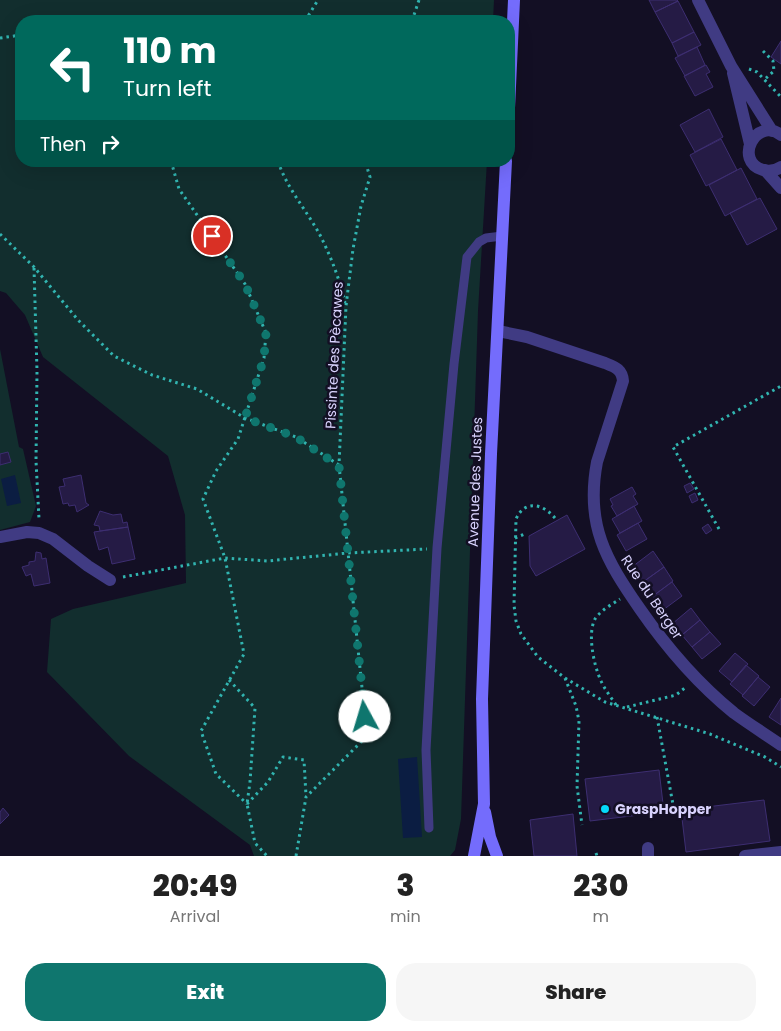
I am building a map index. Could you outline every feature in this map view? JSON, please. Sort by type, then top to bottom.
[{"type":"main road","points":[[513,15],[514,0]]},
{"type":"main road","name":"Avenue des Justes","points":[[497,856],[490,837],[484,804],[482,689],[491,454],[506,167]]},
{"type":"main road","name":"Avenue des Justes","points":[[474,856],[484,804]]},
{"type":"street","points":[[698,0],[731,66],[778,133]]},
{"type":"street","points":[[731,66],[750,144],[749,157],[758,168],[771,171],[781,167]]},
{"type":"street","points":[[750,144],[759,133],[778,133]]},
{"type":"street","points":[[765,170],[781,188]]},
{"type":"street","name":"Rue du Berger","points":[[498,331],[527,337],[605,363],[620,371],[623,381],[597,462],[593,495],[594,511],[601,541],[616,574],[665,644],[696,678],[735,713],[781,745]]},
{"type":"street","points":[[0,537],[27,532],[39,533],[53,539],[110,580]]},
{"type":"street","points":[[745,856],[781,852]]},
{"type":"lane","points":[[429,828],[426,750],[437,548],[454,364],[467,257],[479,242],[486,238],[502,236]]},
{"type":"path","points":[[309,15],[318,0]]},
{"type":"path","points":[[414,15],[419,0]]},
{"type":"path","points":[[0,38],[15,36]]},
{"type":"path","points":[[763,51],[772,61],[774,70],[764,80]]},
{"type":"path","points":[[731,66],[756,72],[781,96]]},
{"type":"path","points":[[173,167],[179,189],[245,284],[266,333],[264,358],[238,439],[216,471],[203,499],[226,558],[244,654],[200,731],[216,774],[247,804]]},
{"type":"path","points":[[281,167],[320,235],[339,279],[346,306]]},
{"type":"path","name":"Pissinte des Pècawes","points":[[306,797],[367,736],[339,466],[346,306],[353,249],[361,206],[370,177],[367,167]]},
{"type":"path","points":[[0,234],[34,267],[78,320],[114,356],[152,375],[197,389],[245,418],[296,437],[339,466]]},
{"type":"path","points":[[34,267],[37,371],[36,461],[39,533]]},
{"type":"path","points":[[719,528],[673,447],[781,386]]},
{"type":"path","points":[[555,518],[549,511],[540,506],[528,506],[518,513],[516,519],[514,605],[516,621],[524,639],[538,657],[565,678],[605,702],[710,734],[756,752],[781,767]]},
{"type":"path","points":[[515,538],[527,533]]},
{"type":"path","points":[[110,580],[226,558],[268,561],[348,553],[437,548]]},
{"type":"path","points":[[616,705],[604,688],[596,670],[591,635],[592,627],[599,614],[629,593]]},
{"type":"path","points":[[565,678],[576,706],[579,721],[577,786],[582,825]]},
{"type":"path","points":[[625,708],[676,695],[696,678]]},
{"type":"path","points":[[229,680],[255,708],[247,804],[255,842],[268,856]]},
{"type":"path","points":[[657,717],[674,810]]},
{"type":"path","points":[[247,804],[268,782],[283,757],[304,760],[306,797],[296,856]]},
{"type":"green space","points":[[0,0],[494,0],[493,15],[15,15],[15,167],[487,167],[478,311],[461,819],[455,850],[450,856],[254,856],[250,845],[129,756],[47,672],[51,619],[73,609],[186,583],[185,515],[168,456],[43,357],[25,315],[6,293],[0,291]]},
{"type":"green space","points":[[0,349],[19,447],[23,449],[36,506],[30,522],[0,530]]},
{"type":"water","points":[[15,475],[21,503],[7,506],[1,479]]},
{"type":"water","points":[[417,757],[422,837],[403,838],[398,759]]},
{"type":"building","points":[[649,0],[677,0],[678,1],[655,12]]},
{"type":"building","points":[[678,1],[694,32],[672,43],[655,12]]},
{"type":"building","points":[[694,32],[701,45],[678,56],[672,43]]},
{"type":"building","points":[[781,41],[781,64],[771,57]]},
{"type":"building","points":[[697,47],[705,65],[685,76],[675,58]]},
{"type":"building","points":[[706,65],[710,72],[706,74],[713,87],[695,96],[684,76]]},
{"type":"building","points":[[709,109],[723,137],[695,152],[680,125]]},
{"type":"building","points":[[721,139],[737,170],[706,186],[690,155]]},
{"type":"building","points":[[741,168],[757,199],[725,216],[709,185]]},
{"type":"building","points":[[760,198],[777,229],[747,245],[730,213]]},
{"type":"building","points":[[8,452],[11,462],[0,465],[0,454]]},
{"type":"building","points":[[81,475],[86,503],[89,505],[77,512],[75,505],[63,504],[59,487],[65,486],[63,479]]},
{"type":"building","points":[[690,483],[694,489],[687,493],[684,486]]},
{"type":"building","points":[[632,487],[636,494],[633,496],[638,504],[617,516],[611,506],[613,505],[610,499]]},
{"type":"building","points":[[695,493],[698,500],[692,503],[689,496]]},
{"type":"building","points":[[634,506],[642,521],[620,533],[612,519]]},
{"type":"building","points":[[100,511],[113,515],[121,514],[123,523],[127,522],[128,527],[100,531],[99,526],[94,525]]},
{"type":"building","points":[[567,515],[585,549],[536,576],[530,566],[529,536]]},
{"type":"building","points":[[638,523],[647,539],[626,551],[617,535]]},
{"type":"building","points":[[708,524],[712,530],[706,534],[702,528]]},
{"type":"building","points":[[128,527],[135,559],[112,564],[108,547],[99,550],[94,532]]},
{"type":"building","points":[[653,551],[664,567],[643,582],[632,567]]},
{"type":"building","points":[[36,552],[41,553],[42,559],[46,558],[50,583],[34,586],[31,574],[26,576],[22,567],[29,565],[29,562],[35,561]]},
{"type":"building","points":[[664,567],[673,581],[653,596],[643,582]]},
{"type":"building","points":[[672,582],[682,596],[663,610],[653,596]]},
{"type":"building","points":[[691,608],[700,620],[682,635],[672,624]]},
{"type":"building","points":[[700,620],[710,632],[692,647],[682,635]]},
{"type":"building","points":[[710,632],[721,644],[702,659],[692,647]]},
{"type":"building","points":[[735,653],[748,664],[732,682],[719,671]]},
{"type":"building","points":[[746,665],[759,676],[743,695],[730,684]]},
{"type":"building","points":[[758,677],[770,687],[754,706],[742,696]]},
{"type":"building","points":[[781,698],[781,725],[769,717]]},
{"type":"building","points":[[659,770],[664,812],[590,821],[585,779]]},
{"type":"building","points":[[764,800],[770,841],[686,852],[681,810]]},
{"type":"building","points":[[3,808],[9,815],[0,824],[0,812]]},
{"type":"building","points":[[573,814],[577,856],[534,856],[530,820]]},
{"type":"place","name":"GraspHopper","points":[[605,809]]},
{"type":"route","points":[[212,236],[245,284],[266,333],[264,358],[245,418],[296,437],[339,466],[365,717]]}]
